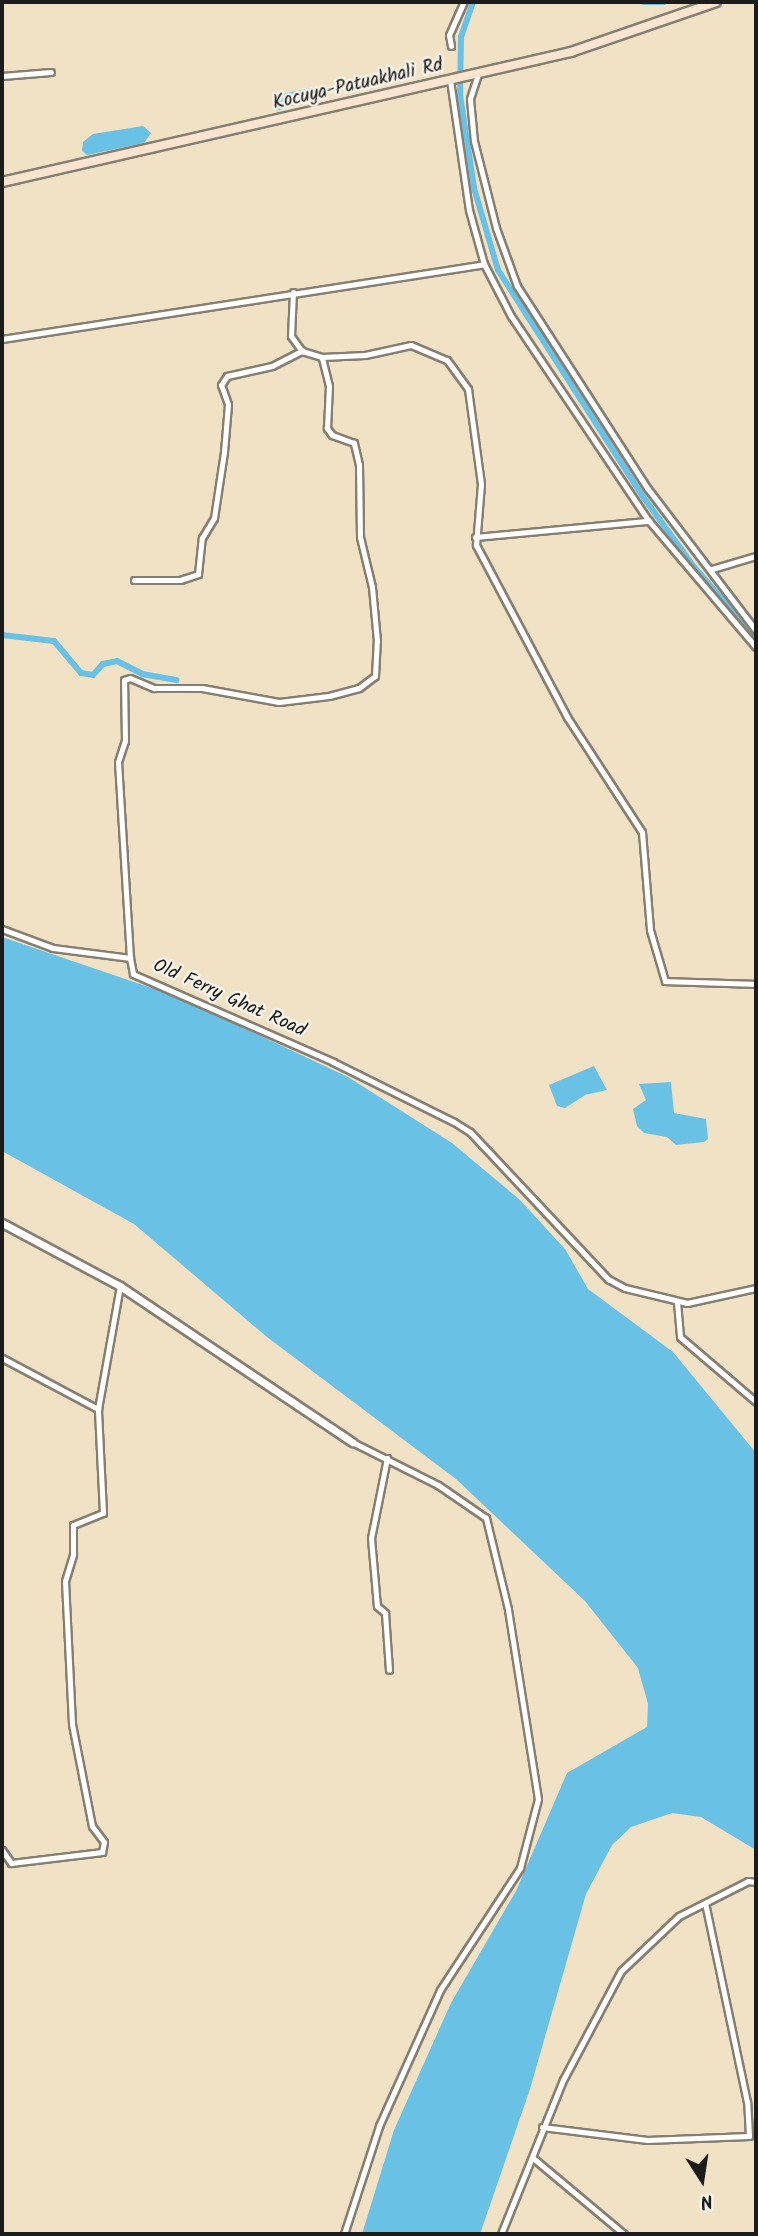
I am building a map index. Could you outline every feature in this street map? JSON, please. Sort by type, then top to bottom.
[{"type":"main road","name":"Kocuya-Patuakhali Rd","points":[[2,182],[570,52],[716,2]]},
{"type":"street","points":[[451,47],[449,35],[464,2]]},
{"type":"street","points":[[2,76],[51,72]]},
{"type":"street","points":[[476,74],[470,99],[474,141],[496,228],[517,286],[648,489],[712,569],[724,593],[756,631]]},
{"type":"street","points":[[452,80],[465,191],[484,264],[523,335],[649,522],[756,647]]},
{"type":"street","points":[[2,339],[484,264]]},
{"type":"street","points":[[293,292],[291,336],[302,351],[322,357],[365,355],[411,345],[447,360],[468,389],[474,413],[481,484],[475,537],[567,717],[642,832],[650,930],[665,981],[756,984]]},
{"type":"street","points":[[134,580],[180,580],[198,574],[202,538],[214,518],[224,452],[228,404],[220,385],[228,376],[272,366],[302,351]]},
{"type":"street","points":[[130,958],[118,762],[125,741],[124,680],[130,678],[155,688],[202,688],[278,702],[329,696],[359,688],[375,676],[377,641],[372,587],[360,537],[359,464],[354,443],[332,435],[327,428],[329,386],[322,357]]},
{"type":"street","points":[[475,537],[649,522]]},
{"type":"street","points":[[712,569],[756,556]]},
{"type":"street","name":"Old Ferry Ghat Road","points":[[2,929],[53,948],[130,958],[133,974],[333,1062],[470,1132],[608,1279],[677,1302]]},
{"type":"street","points":[[2,1223],[120,1286],[352,1442],[387,1458],[479,1509],[486,1518],[508,1609],[538,1799],[520,1868],[440,1990],[379,2126],[344,2234]]},
{"type":"street","points":[[2,1850],[11,1863],[102,1852],[104,1842],[92,1826],[72,1724],[65,1581],[73,1554],[73,1525],[103,1513],[98,1409],[120,1286]]},
{"type":"street","points":[[756,1288],[677,1302],[680,1338],[756,1402]]},
{"type":"street","points":[[2,1358],[98,1409]]},
{"type":"street","points":[[387,1458],[371,1538],[377,1606],[384,1613],[390,1670]]},
{"type":"street","points":[[501,2234],[520,2179],[533,2158],[542,2127],[589,2025],[621,1971],[679,1916],[748,1881],[756,1882]]},
{"type":"street","points":[[542,2127],[647,2140],[749,2136],[747,2102],[705,1903]]},
{"type":"street","points":[[533,2158],[624,2234]]},
{"type":"water","points":[[310,88],[316,93],[314,99],[276,111],[276,95]]},
{"type":"water","points":[[143,126],[151,133],[144,143],[87,155],[82,151],[83,142],[93,134]]},
{"type":"water","points":[[2,937],[178,997],[348,1077],[452,1143],[520,1200],[565,1249],[588,1289],[673,1352],[756,1453],[756,1850],[701,1817],[672,1813],[631,1827],[612,1845],[586,1894],[530,2089],[480,2234],[362,2234],[394,2130],[451,2003],[516,1891],[567,1773],[647,1727],[648,1704],[638,1668],[585,1601],[456,1479],[267,1337],[134,1224],[2,1151]]},
{"type":"water","points":[[594,1066],[607,1090],[585,1095],[565,1108],[557,1106],[549,1085]]},
{"type":"water","points":[[671,1082],[674,1113],[706,1119],[708,1139],[704,1142],[676,1145],[667,1137],[644,1133],[637,1126],[633,1109],[646,1100],[639,1084]]},
{"type":"waterway","points":[[473,2],[461,37],[460,95],[474,188],[498,270],[644,498],[694,567],[756,638]]},
{"type":"waterway","points":[[644,2],[663,2]]},
{"type":"waterway","points":[[2,635],[54,641],[81,673],[93,675],[103,664],[117,661],[142,674],[176,680]]}]
